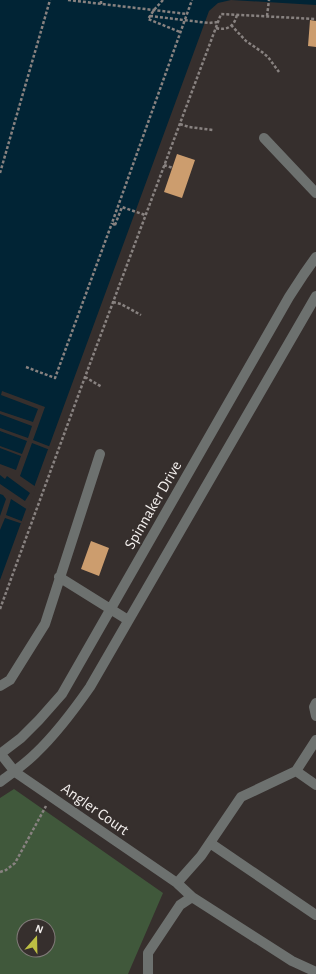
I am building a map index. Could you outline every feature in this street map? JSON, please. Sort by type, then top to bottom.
[{"type":"street","points":[[264,138],[316,193]]},
{"type":"street","name":"Spinnaker Drive","points":[[0,753],[21,738],[62,694],[289,297],[316,257]]},
{"type":"street","points":[[0,782],[15,772],[55,734],[90,687],[316,296]]},
{"type":"street","points":[[0,686],[10,680],[45,624],[100,454]]},
{"type":"street","points":[[59,578],[128,620]]},
{"type":"street","points":[[316,703],[314,707],[316,716]]},
{"type":"street","points":[[177,883],[201,856],[241,797],[296,771],[316,740]]},
{"type":"street","name":"Angler Court","points":[[0,753],[15,772],[177,883],[192,897],[292,961],[316,972]]},
{"type":"street","points":[[296,771],[316,785]]},
{"type":"street","points":[[210,843],[316,915]]},
{"type":"street","points":[[148,974],[148,953],[180,904],[192,897]]},
{"type":"path","points":[[0,173],[50,0]]},
{"type":"path","points":[[68,0],[187,14]]},
{"type":"path","points":[[163,0],[148,19],[180,32]]},
{"type":"path","points":[[26,367],[55,378],[192,0]]},
{"type":"path","points":[[267,16],[269,0]]},
{"type":"path","points":[[0,609],[164,164],[221,14],[316,19]]},
{"type":"path","points":[[216,28],[226,29],[232,25],[237,14]]},
{"type":"path","points":[[150,16],[209,23],[218,22]]},
{"type":"path","points":[[232,25],[246,41],[262,52],[279,72]]},
{"type":"path","points":[[180,124],[189,127],[213,130]]},
{"type":"path","points":[[164,164],[172,168]]},
{"type":"path","points":[[112,223],[115,225],[122,207],[145,216]]},
{"type":"path","points":[[113,302],[122,304],[141,315]]},
{"type":"path","points":[[85,377],[102,387]]},
{"type":"path","points":[[0,872],[6,870],[15,863],[51,796]]},
{"type":"green space","points":[[14,789],[163,893],[128,974],[0,974],[0,798]]},
{"type":"water","points":[[0,0],[231,0],[218,3],[209,11],[0,580]]},
{"type":"water","points":[[231,0],[316,0],[316,5]]},
{"type":"pier","points":[[2,391],[45,407],[33,440],[51,447],[50,450],[32,443],[20,476],[36,487],[28,510],[11,499],[6,515],[24,522],[23,524],[5,518],[0,530],[0,516],[6,499],[0,494],[0,484],[25,501],[30,493],[7,476],[5,479],[0,475],[0,464],[16,470],[21,456],[0,448],[0,446],[22,454],[27,441],[0,431],[0,428],[28,438],[32,426],[0,414],[0,411],[33,422],[38,409],[1,395]]},
{"type":"building","points":[[310,20],[316,21],[316,47],[308,46]]},
{"type":"building","points":[[177,154],[195,160],[182,198],[164,192]]},
{"type":"building","points":[[91,541],[109,548],[99,576],[81,569]]}]
